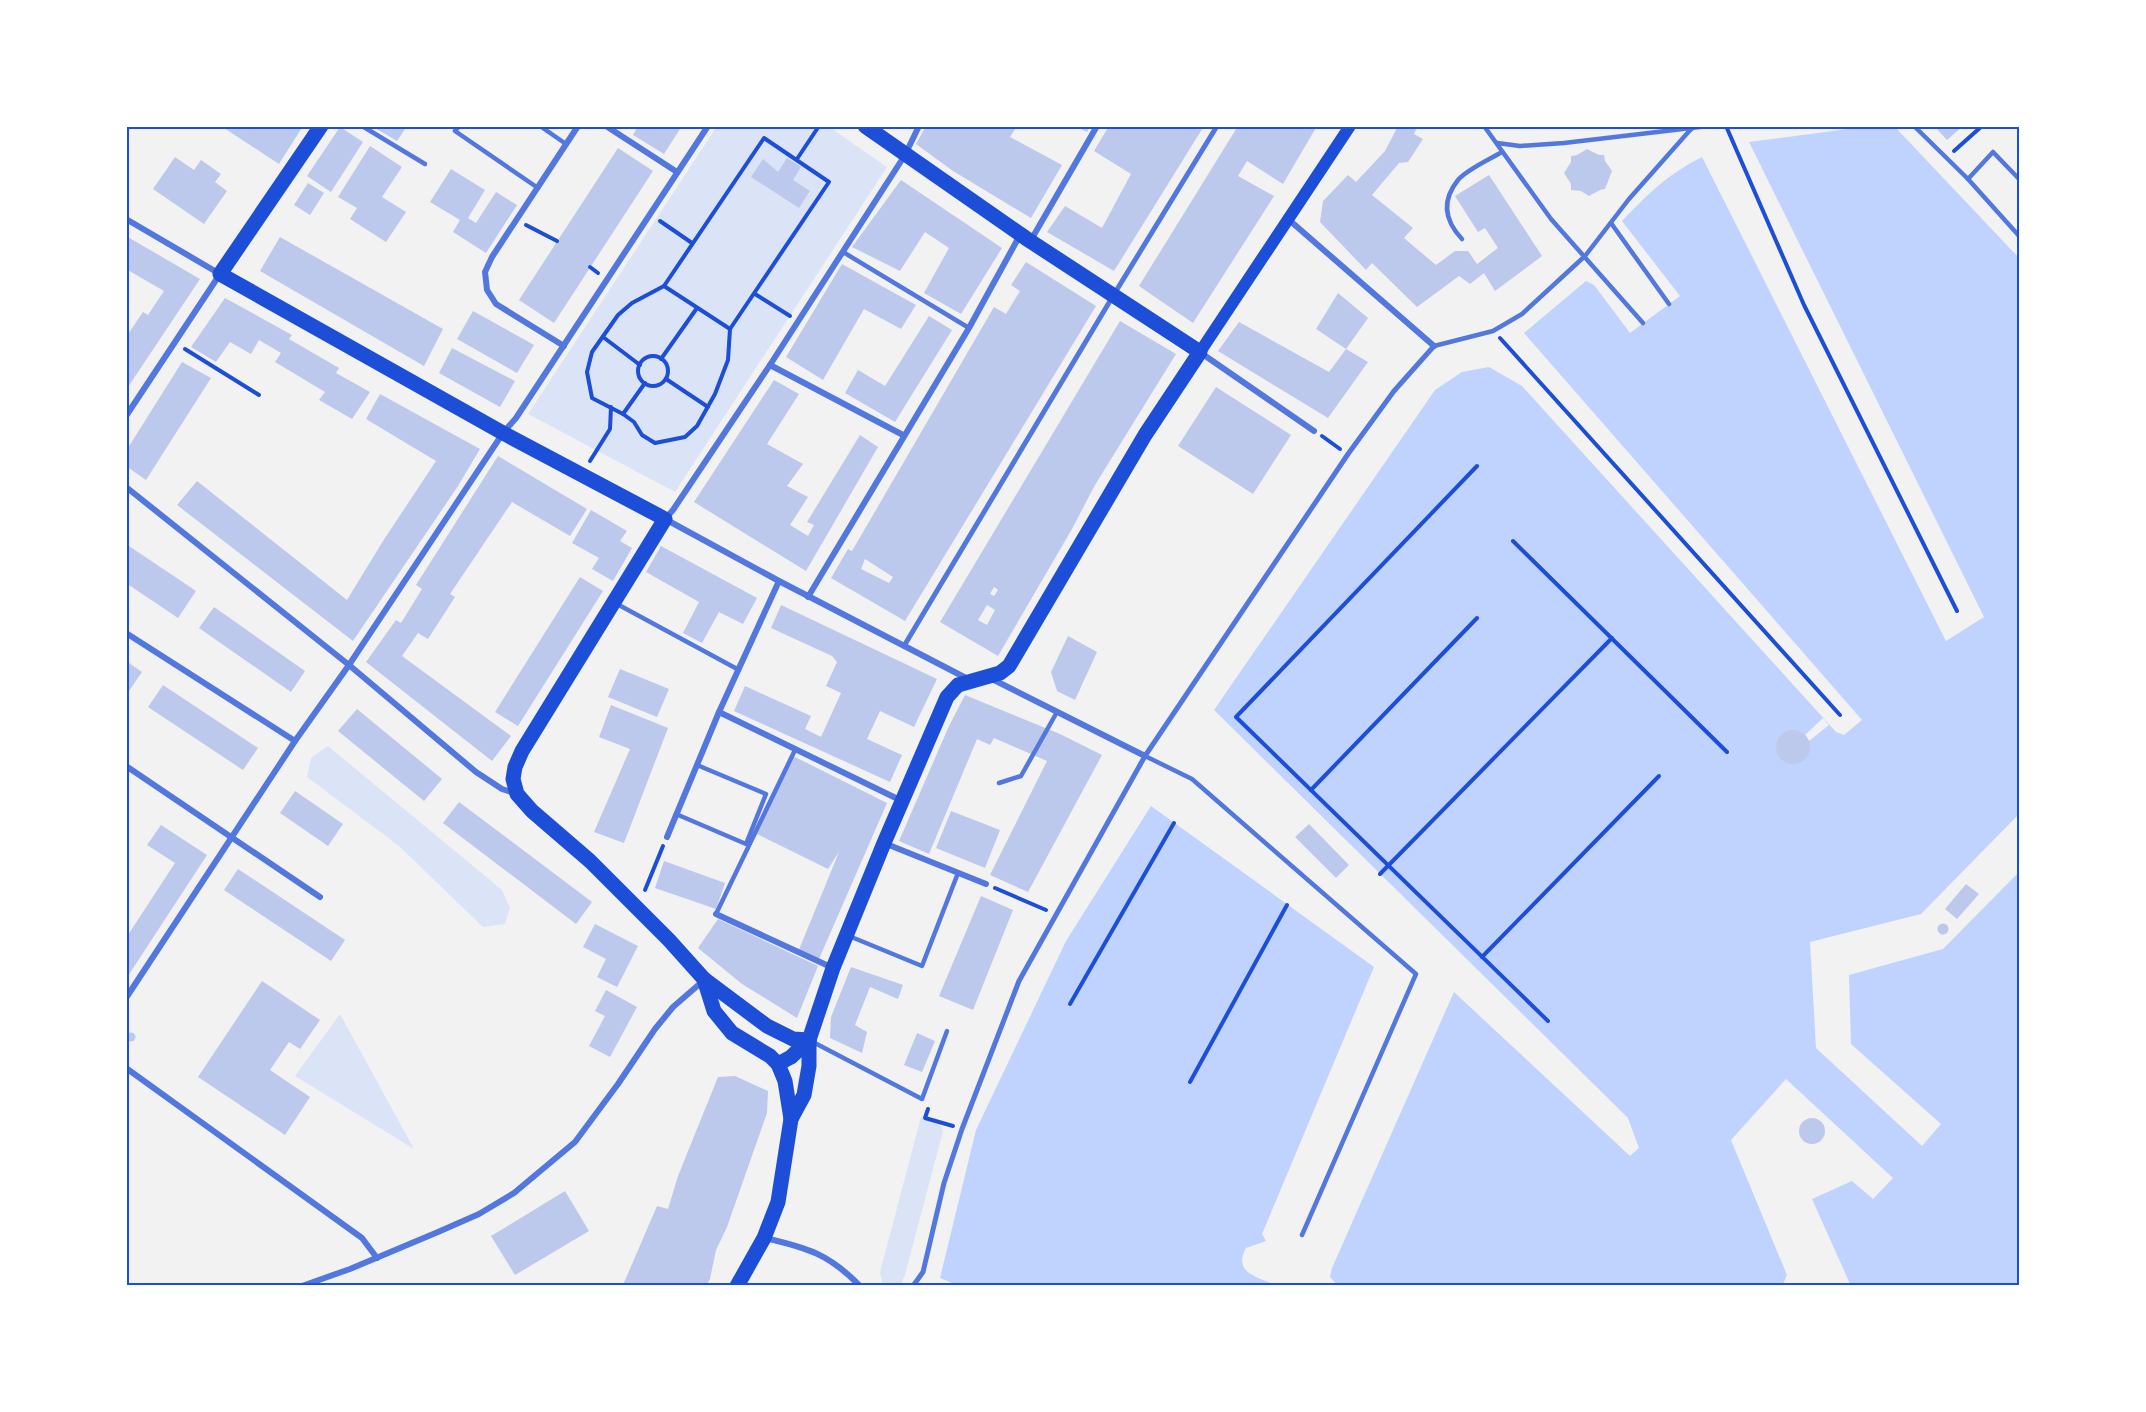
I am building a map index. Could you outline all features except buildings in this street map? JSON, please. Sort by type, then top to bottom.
[{"type":"main road","points":[[321,126],[220,274],[503,433],[665,519],[522,751],[513,779],[517,794],[532,811],[591,861],[669,940],[704,980],[767,1026],[793,1039],[809,1040]]},
{"type":"main road","points":[[865,126],[1025,238],[1200,352]]},
{"type":"main road","points":[[791,1119],[804,1095],[809,1066],[809,1040],[833,968],[947,697],[958,685],[1000,674],[1009,666],[1145,435],[1350,126]]},
{"type":"main road","points":[[704,980],[714,1011],[732,1034],[770,1056],[778,1064],[785,1081],[791,1119],[781,1191],[764,1238],[738,1286]]},
{"type":"main road","points":[[778,1064],[791,1057],[809,1040]]},
{"type":"street","points":[[564,346],[496,304],[487,290],[485,272],[492,257],[578,126]]},
{"type":"street","points":[[606,126],[677,172]]},
{"type":"street","points":[[126,999],[295,741],[349,665],[503,433],[516,418],[708,126]]},
{"type":"street","points":[[919,126],[905,155],[770,365],[665,519],[808,597],[971,680]]},
{"type":"street","points":[[808,597],[903,435],[1097,126]]},
{"type":"street","points":[[904,646],[1217,126]]},
{"type":"street","points":[[126,219],[220,274],[126,416]]},
{"type":"street","points":[[913,1286],[923,1272],[944,1184],[962,1129],[1019,981],[1145,756],[1348,454],[1394,392],[1434,346],[1288,219]]},
{"type":"street","points":[[1200,352],[1314,431]]},
{"type":"street","points":[[770,365],[903,435]]},
{"type":"street","points":[[126,487],[349,665],[477,772],[502,789],[517,794]]},
{"type":"street","points":[[666,837],[719,712],[779,581]]},
{"type":"street","points":[[126,633],[295,741]]},
{"type":"street","points":[[988,678],[1145,756]]},
{"type":"street","points":[[719,712],[902,802]]},
{"type":"street","points":[[126,766],[320,897]]},
{"type":"street","points":[[884,843],[986,884]]},
{"type":"street","points":[[716,914],[833,968]]},
{"type":"street","points":[[302,1286],[377,1258],[478,1214],[514,1193],[553,1162],[580,1135],[655,1029],[673,1007],[704,980]]},
{"type":"street","points":[[126,1068],[362,1238],[377,1258]]},
{"type":"street","points":[[764,1238],[804,1247],[826,1257],[860,1286]]},
{"type":"lane","points":[[362,126],[425,164]]},
{"type":"lane","points":[[459,126],[455,131],[538,188]]},
{"type":"lane","points":[[540,126],[566,144]]},
{"type":"lane","points":[[1484,126],[1551,219],[1644,323]]},
{"type":"lane","points":[[1497,143],[1520,146],[1564,143],[1708,126]]},
{"type":"lane","points":[[1914,126],[1947,157],[2020,237]]},
{"type":"lane","points":[[1434,346],[1493,331],[1522,314],[1585,256],[1629,199],[1691,128]]},
{"type":"lane","points":[[1462,239],[1451,228],[1446,214],[1449,196],[1458,179],[1502,152]]},
{"type":"lane","points":[[1968,179],[1993,152],[2020,180]]},
{"type":"lane","points":[[1611,223],[1669,304]]},
{"type":"lane","points":[[843,252],[969,328]]},
{"type":"lane","points":[[612,602],[738,670]]},
{"type":"lane","points":[[999,783],[1021,776],[1057,712]]},
{"type":"lane","points":[[716,914],[795,750]]},
{"type":"lane","points":[[1145,756],[1192,779],[1416,974],[1302,1235]]},
{"type":"lane","points":[[676,814],[746,843],[766,794],[697,765]]},
{"type":"lane","points":[[846,935],[922,966],[958,873]]},
{"type":"lane","points":[[809,1040],[922,1099],[947,1031]]},
{"type":"path","points":[[797,159],[819,126]]},
{"type":"path","points":[[1726,126],[1804,305],[1957,611]]},
{"type":"path","points":[[1947,157],[1982,126]]},
{"type":"path","points":[[764,138],[830,182],[730,329],[728,360],[708,407],[697,426],[685,437],[655,443],[642,435],[634,422],[623,414],[592,398],[587,372],[592,352],[618,315],[632,303],[664,286],[692,243],[764,138]]},
{"type":"path","points":[[649,214],[692,243]]},
{"type":"path","points":[[517,220],[557,242]]},
{"type":"path","points":[[664,286],[730,329]]},
{"type":"path","points":[[755,294],[798,321]]},
{"type":"path","points":[[661,359],[697,308]]},
{"type":"path","points":[[1493,331],[1840,715]]},
{"type":"path","points":[[603,337],[640,365]]},
{"type":"path","points":[[175,342],[259,395]]},
{"type":"path","points":[[647,358],[661,359],[667,366],[666,379],[654,386],[645,383],[639,375],[640,365],[647,358]]},
{"type":"path","points":[[666,379],[708,407]]},
{"type":"path","points":[[623,414],[645,383]]},
{"type":"path","points":[[582,474],[610,429],[611,407]]},
{"type":"path","points":[[1314,431],[1348,454]]},
{"type":"path","points":[[1478,466],[1236,717],[1548,1021]]},
{"type":"path","points":[[1513,541],[1727,752]]},
{"type":"path","points":[[1311,790],[1477,618]]},
{"type":"path","points":[[1380,874],[1612,638]]},
{"type":"path","points":[[1482,957],[1659,776]]},
{"type":"path","points":[[1070,1004],[1174,823]]},
{"type":"path","points":[[645,890],[666,837]]},
{"type":"path","points":[[986,884],[1057,915]]},
{"type":"path","points":[[1190,1082],[1287,905]]},
{"type":"path","points":[[929,1080],[937,1082],[926,1118],[962,1129]]},
{"type":"shaded area","points":[[717,126],[828,126],[887,167],[675,492],[528,414]]},
{"type":"shaded area","points":[[328,746],[502,890],[510,908],[505,924],[483,927],[399,846],[307,777],[311,758]]},
{"type":"shaded area","points":[[340,1014],[414,1149],[295,1076]]},
{"type":"shaded area","points":[[921,1117],[941,1126],[943,1131],[905,1275],[900,1286],[883,1286],[880,1272]]},
{"type":"water","points":[[1870,126],[1895,127],[2020,259],[2020,813],[1921,914],[1810,942],[1816,1048],[1922,1146],[1941,1124],[1851,1044],[1849,975],[1943,949],[2020,871],[2020,1286],[1851,1286],[1812,1199],[1852,1181],[1873,1199],[1893,1178],[1786,1079],[1731,1140],[1787,1275],[1782,1286],[1338,1286],[1330,1277],[1332,1268],[1454,992],[1630,1156],[1639,1148],[1628,1118],[1214,710],[1435,390],[1462,372],[1489,367],[1522,386],[1836,732],[1844,735],[1862,720],[1524,333],[1586,281],[1594,285],[1630,333],[1680,296],[1622,221],[1659,185],[1702,157],[1946,641],[1984,617],[1749,142]]},
{"type":"water","points":[[1151,806],[1374,967],[1262,1234],[1266,1241],[1246,1248],[1243,1257],[1242,1264],[1245,1269],[1256,1277],[1278,1286],[959,1286],[940,1278],[976,1130],[1066,941]]},
{"type":"pier","points":[[1823,718],[1829,725],[1809,741],[1805,735]]}]
